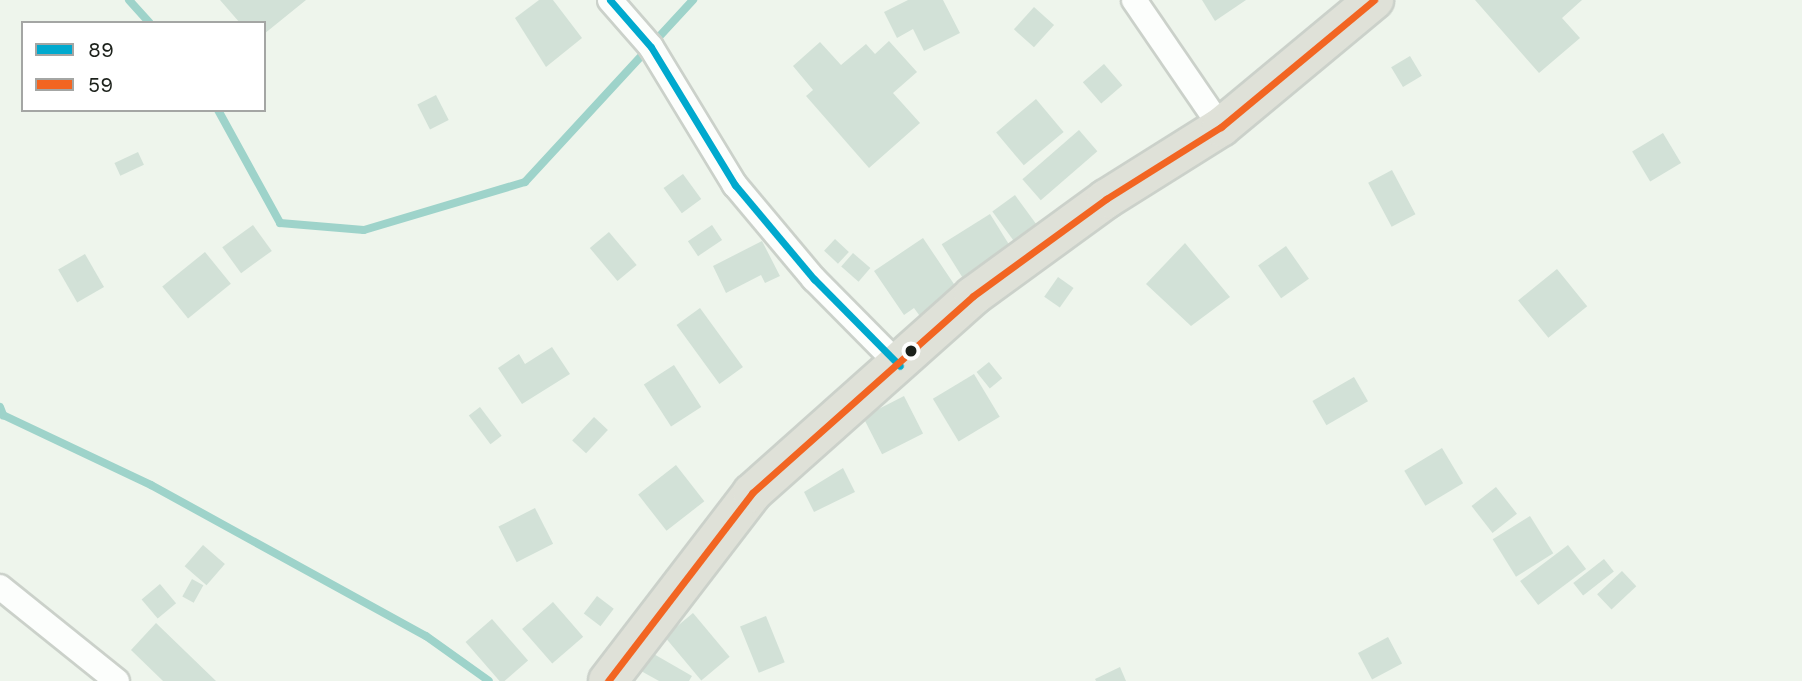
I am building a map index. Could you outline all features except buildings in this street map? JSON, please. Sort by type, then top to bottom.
[{"type":"main road","points":[[608,681],[752,493],[900,366],[973,296],[1106,199],[1221,127],[1374,0]]},
{"type":"street","points":[[610,0],[651,47],[735,185],[814,279],[900,366]]},
{"type":"street","points":[[1135,0],[1221,127]]},
{"type":"street","points":[[0,587],[117,681]]},
{"type":"waterway","points":[[129,0],[148,21]]},
{"type":"waterway","points":[[219,112],[280,223],[364,230],[525,182],[693,0]]},
{"type":"waterway","points":[[0,407],[3,415],[151,485],[426,636],[489,681]]},
{"type":"transit line","name":"89","points":[[610,0],[651,47],[735,185],[814,279],[900,366]]},
{"type":"transit line","name":"59","points":[[608,681],[752,493],[973,296],[1106,199],[1221,127],[1374,0]]}]
